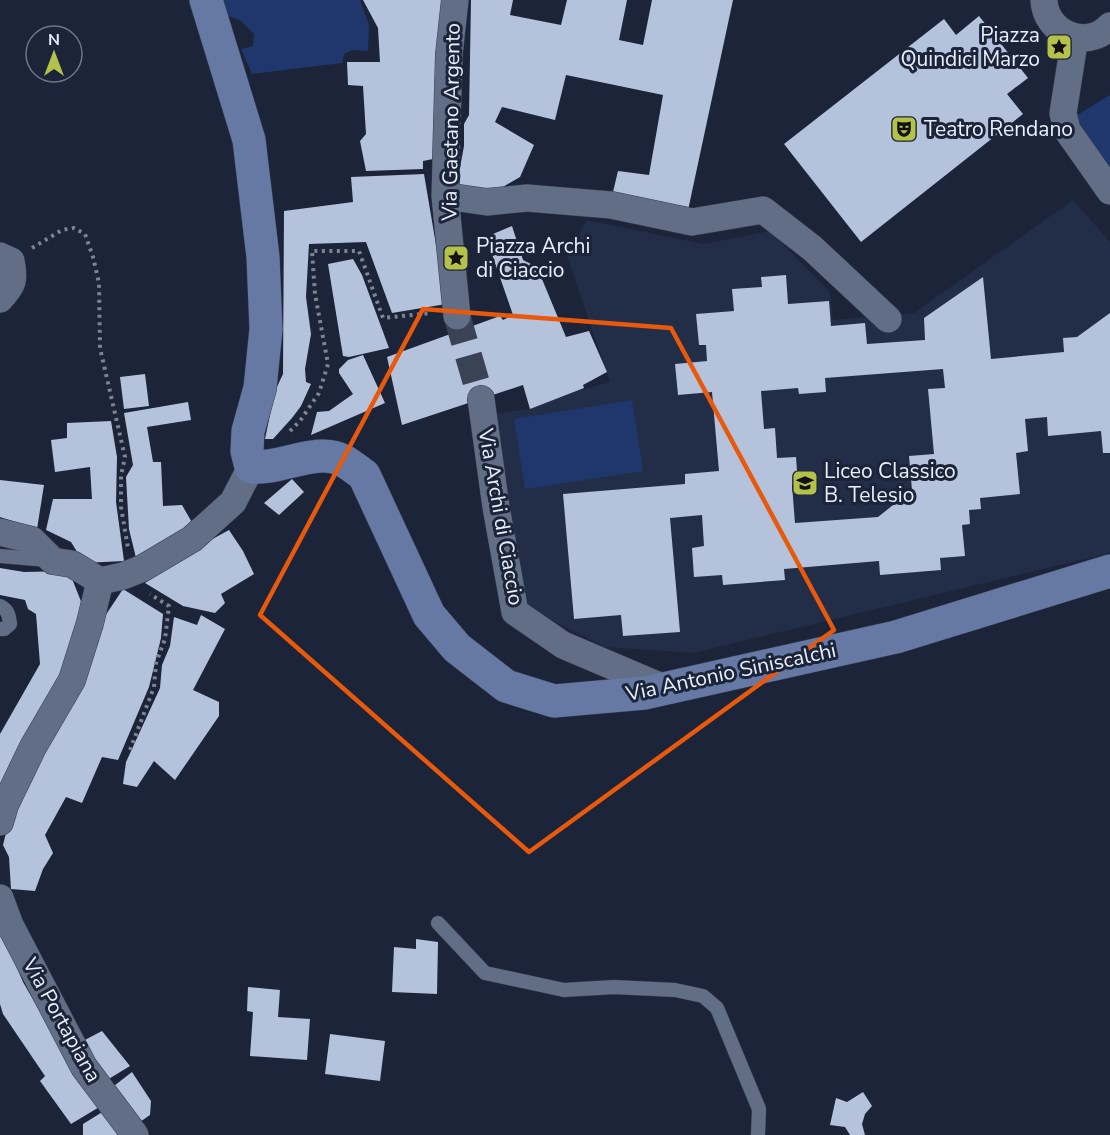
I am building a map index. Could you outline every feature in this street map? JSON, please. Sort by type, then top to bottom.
[{"type":"street","points":[[0,532],[32,540],[53,561],[72,564],[111,579],[143,568],[192,539],[233,502],[263,467],[246,451],[248,431],[260,388],[266,329],[263,257],[249,140],[206,0]]},
{"type":"street","name":"Via Gaetano Argento","points":[[448,314],[445,196],[449,55],[455,0]]},
{"type":"street","points":[[1044,0],[1049,19],[1058,29],[1069,35],[1094,36],[1110,26]]},
{"type":"street","points":[[1075,37],[1063,113],[1066,130],[1110,192]]},
{"type":"street","points":[[445,196],[487,202],[527,198],[611,206],[692,222],[763,210],[812,248],[888,319]]},
{"type":"street","points":[[0,299],[9,289],[14,275],[5,259]]},
{"type":"street","name":"Via Archi di Ciaccio","points":[[481,399],[496,507],[515,612],[563,645],[664,688]]},
{"type":"street","name":"Via Antonio Siniscalchi","points":[[263,467],[312,456],[331,457],[344,461],[364,475],[429,615],[457,648],[506,686],[554,701],[645,693],[896,638],[1110,571]]},
{"type":"street","points":[[0,822],[5,806],[33,747],[72,680],[90,623],[111,579]]},
{"type":"street","name":"Via Portapiana","points":[[0,898],[10,925],[84,1067],[135,1135]]},
{"type":"lane","points":[[0,556],[53,561]]},
{"type":"lane","points":[[0,606],[6,609],[9,615],[9,624],[4,629],[0,629]]},
{"type":"lane","points":[[438,923],[485,974],[564,990],[614,987],[675,990],[703,996],[717,1008],[759,1109],[758,1135]]},
{"type":"path","points":[[5,259],[62,230],[74,228],[85,234],[93,257],[99,283],[100,348],[125,457],[121,476],[121,507],[126,541],[133,563],[111,579],[169,606],[165,639],[156,663],[154,687],[130,750]]},
{"type":"path","points":[[263,467],[274,447],[300,422],[320,393],[328,364],[315,294],[312,251],[359,251],[382,318],[448,314]]},
{"type":"highlighted area","points":[[423,309],[671,328],[834,630],[529,852],[260,615]]},
{"type":"shaded area","points":[[222,0],[360,0],[369,25],[368,51],[352,50],[344,54],[342,63],[252,74],[241,49],[253,46],[254,34],[240,20],[228,16]]},
{"type":"shaded area","points":[[1110,95],[1110,168],[1074,117]]},
{"type":"shaded area","name":"Liceo Classico B. Telesio","points":[[1073,200],[1110,242],[1110,553],[693,653],[605,647],[519,604],[489,414],[530,409],[574,392],[610,382],[565,250],[575,241],[587,220],[703,244],[770,231],[830,292],[833,320],[914,313]]},
{"type":"shaded area","points":[[632,400],[643,471],[525,489],[514,419]]},
{"type":"building","points":[[363,0],[442,0],[433,159],[423,161],[423,169],[366,171],[360,141],[366,134],[363,86],[348,85],[347,62],[380,62],[378,28]]},
{"type":"building","points":[[471,0],[513,0],[510,15],[561,25],[567,0],[627,0],[619,40],[643,45],[652,0],[733,0],[687,215],[612,196],[618,171],[649,175],[663,95],[566,75],[555,120],[502,107],[495,122],[534,145],[520,177],[496,191],[460,191],[459,173],[464,146],[464,124],[469,115]]},
{"type":"building","name":"Teatro Rendano","points":[[979,16],[1028,78],[1007,94],[1023,114],[861,242],[784,144],[944,19],[956,35]]},
{"type":"building","points":[[424,174],[446,304],[392,313],[366,242],[309,244],[306,297],[311,334],[305,369],[306,382],[311,384],[301,406],[292,418],[273,439],[265,439],[275,391],[283,374],[284,211],[353,202],[351,177]]},
{"type":"building","points":[[512,226],[523,260],[537,267],[566,337],[589,331],[607,372],[583,385],[584,388],[530,409],[523,385],[402,425],[387,357],[500,316],[503,320],[513,315],[486,237]]},
{"type":"building","points":[[353,259],[362,275],[389,348],[349,357],[343,356],[328,264]]},
{"type":"building","points":[[786,275],[788,304],[829,301],[831,326],[865,323],[867,344],[925,340],[924,318],[983,277],[991,359],[1064,352],[1063,338],[1077,337],[1110,313],[1110,453],[1103,453],[1101,431],[1048,436],[1047,417],[1025,419],[1028,451],[1016,453],[1020,494],[980,498],[981,509],[969,510],[970,524],[962,525],[965,556],[940,558],[941,570],[880,575],[879,561],[784,569],[785,580],[723,585],[722,575],[694,577],[692,548],[704,546],[702,515],[670,518],[680,632],[623,636],[621,615],[574,619],[563,494],[685,484],[685,474],[719,471],[712,392],[678,395],[675,364],[707,361],[706,345],[699,345],[696,314],[734,311],[732,289],[762,287],[761,277]],"holes":[[[943,369],[945,388],[928,389],[934,454],[909,456],[912,490],[878,517],[795,523],[792,485],[798,484],[796,457],[777,458],[775,428],[764,429],[761,391],[798,388],[799,394],[826,392],[825,378]]]},
{"type":"building","points":[[363,355],[385,403],[311,435],[317,412],[329,411],[353,394],[339,373],[339,369],[348,360]]},
{"type":"building","points":[[145,374],[149,406],[124,409],[120,377]]},
{"type":"building","points":[[188,402],[191,420],[147,427],[153,462],[161,462],[163,506],[182,505],[194,526],[136,558],[129,529],[126,477],[133,465],[124,413]]},
{"type":"building","points":[[111,421],[117,457],[116,502],[124,561],[84,563],[71,542],[46,530],[53,499],[92,499],[90,467],[55,472],[51,440],[67,438],[67,423]]},
{"type":"building","points":[[292,479],[304,492],[279,515],[264,503]]},
{"type":"building","points":[[0,480],[44,485],[37,529],[0,517]]},
{"type":"building","points":[[229,530],[254,574],[221,594],[225,603],[215,613],[183,606],[145,583],[196,548]]},
{"type":"building","points":[[0,568],[24,572],[69,571],[84,609],[68,676],[0,792],[0,734],[40,664],[36,614],[28,609],[25,600],[0,595]]},
{"type":"building","points":[[123,589],[163,614],[161,638],[149,687],[118,760],[102,757],[82,803],[66,797],[45,835],[53,853],[43,869],[35,891],[11,889],[9,857],[3,845],[10,817],[99,625]]},
{"type":"building","points":[[201,615],[225,629],[193,690],[219,702],[219,716],[175,780],[154,761],[137,787],[123,784],[126,762],[160,688],[162,665],[170,646],[174,617],[197,625]]},
{"type":"building","points":[[0,928],[23,982],[69,1062],[101,1106],[71,1124],[40,1081],[45,1076],[3,1014],[0,1004]]},
{"type":"building","points":[[416,939],[438,942],[437,994],[392,992],[394,947],[416,949]]},
{"type":"building","points":[[248,987],[280,990],[278,1017],[310,1019],[307,1060],[250,1056],[253,1012],[247,1011]]},
{"type":"building","points":[[102,1031],[130,1066],[107,1080],[79,1043]]},
{"type":"building","points":[[330,1034],[385,1041],[380,1081],[325,1074]]},
{"type":"building","points":[[132,1072],[151,1101],[150,1115],[137,1124],[110,1089]]},
{"type":"building","points":[[863,1092],[872,1106],[865,1114],[862,1124],[865,1135],[850,1135],[845,1127],[830,1125],[836,1098],[847,1102]]},
{"type":"building","points":[[104,1111],[124,1135],[83,1135],[83,1124]]},
{"type":"tunnel","points":[[457,316],[481,399]]},
{"type":"place","name":"Piazza Quindici Marzo","points":[[1059,47]]},
{"type":"place","name":"Teatro Rendano","points":[[904,129]]},
{"type":"place","name":"Piazza Archi di Ciaccio","points":[[456,258]]},
{"type":"place","name":"Liceo Classico B. Telesio","points":[[805,483]]}]
